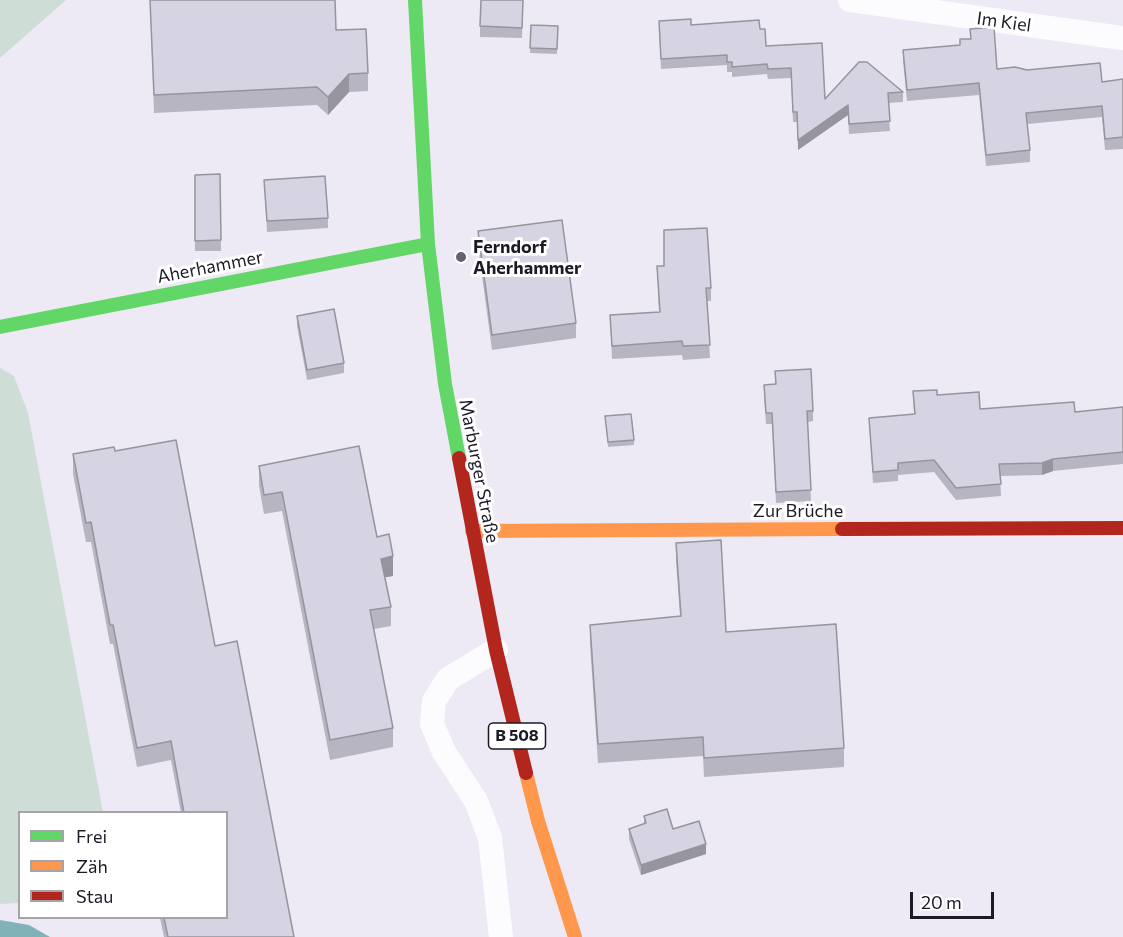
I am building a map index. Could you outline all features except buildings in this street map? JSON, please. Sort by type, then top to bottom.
[{"type":"street","name":"Marburger Straße","points":[[415,0],[428,243],[445,384],[496,650],[538,821],[575,937]]},
{"type":"street","name":"Im Kiel","points":[[850,0],[1123,38]]},
{"type":"street","name":"Aherhammer","points":[[0,327],[428,243]]},
{"type":"street","name":"Zur Brüche","points":[[472,531],[1123,528]]},
{"type":"street","points":[[496,650],[448,679],[434,701],[432,723],[444,752],[476,801],[490,838],[501,937]]},
{"type":"shaded area","points":[[0,0],[66,0],[0,58]]},
{"type":"shaded area","points":[[0,368],[14,376],[28,413],[103,811],[18,811],[18,903],[0,904]]},
{"type":"water","points":[[0,920],[29,925],[50,937],[0,937]]},
{"type":"traffic: fast","points":[[415,0],[428,244],[445,384],[459,458]]},
{"type":"traffic: fast","points":[[0,327],[428,244]]},
{"type":"traffic: slow","points":[[472,531],[842,529]]},
{"type":"traffic: slow","points":[[526,773],[538,821],[575,937]]},
{"type":"traffic: jam","points":[[459,458],[496,650],[526,773]]},
{"type":"traffic: jam","points":[[842,529],[1123,528]]},
{"type":"place","name":"Ferndorf Aherhammer","points":[[461,257]]}]
